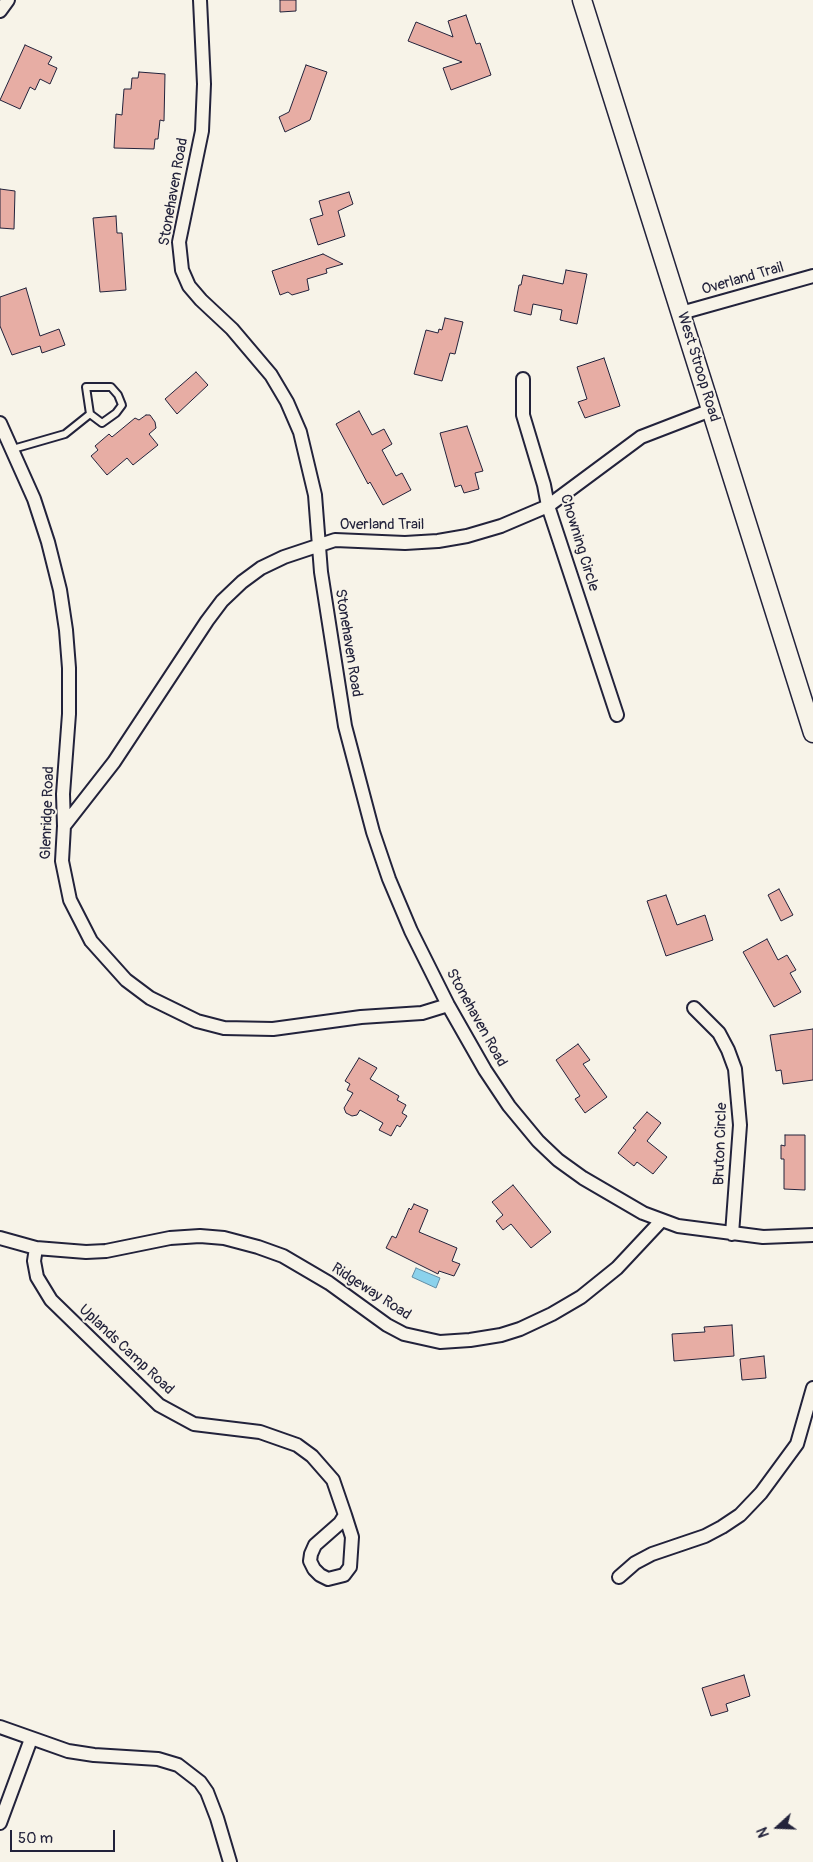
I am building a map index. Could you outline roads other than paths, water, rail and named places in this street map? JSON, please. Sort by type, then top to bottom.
[{"type":"main road","name":"West Stroop Road","points":[[582,0],[813,733]]},
{"type":"street","points":[[0,10],[8,0]]},
{"type":"street","name":"Stonehaven Road","points":[[200,0],[204,84],[202,131],[179,242],[180,262],[189,286],[254,352],[287,402],[307,455],[315,495],[321,572],[333,658],[356,772],[389,879],[411,931],[448,1005],[485,1070],[510,1106],[538,1141],[558,1160],[583,1178],[662,1221]]},
{"type":"street","name":"Overland Trail","points":[[681,313],[813,276]]},
{"type":"street","name":"Chowning Circle","points":[[523,379],[523,415],[544,485],[548,506],[617,715]]},
{"type":"street","name":"Overland Trail","points":[[64,826],[114,762],[207,620],[222,601],[242,582],[262,568],[284,557],[335,540],[405,542],[467,536],[501,526],[548,506],[641,437],[711,410]]},
{"type":"street","name":"Glenridge Road","points":[[0,422],[34,499],[48,542],[66,630],[69,714],[63,794],[62,861],[70,900],[91,941],[126,980],[150,998],[173,1011],[206,1023],[248,1030],[273,1029],[361,1017],[422,1013],[448,1005]]},
{"type":"street","name":"Bruton Circle","points":[[694,1008],[719,1033],[735,1069],[740,1125],[732,1234]]},
{"type":"street","points":[[662,1221],[678,1226],[763,1237],[813,1235]]},
{"type":"street","name":"Ridgeway Road","points":[[0,1238],[36,1248],[86,1252],[106,1251],[170,1238],[200,1236],[224,1238],[283,1256],[328,1283],[387,1326],[404,1334],[440,1342],[501,1335],[520,1329],[552,1314],[581,1297],[617,1268],[662,1221]]},
{"type":"street","name":"Uplands Camp Road","points":[[36,1248],[34,1261],[37,1277],[51,1300],[159,1405],[194,1424],[260,1432],[297,1445],[312,1456],[333,1480],[345,1515],[352,1537],[350,1567],[344,1574],[328,1579],[320,1576],[314,1569],[310,1561],[311,1554],[315,1545],[340,1524],[345,1515]]},
{"type":"street","points":[[619,1577],[635,1563],[652,1554],[705,1536],[722,1528],[740,1515],[761,1494],[797,1444],[813,1388]]},
{"type":"street","points":[[0,1727],[68,1751],[94,1755],[158,1759],[178,1764],[190,1772],[207,1792],[230,1862]]},
{"type":"street","points":[[0,1823],[32,1739]]},
{"type":"lane","points":[[86,387],[112,387],[118,395],[122,406],[102,423],[90,414],[86,387]]},
{"type":"lane","points":[[12,449],[65,434],[90,414]]},
{"type":"water","points":[[416,1268],[440,1278],[436,1288],[412,1277]]}]
